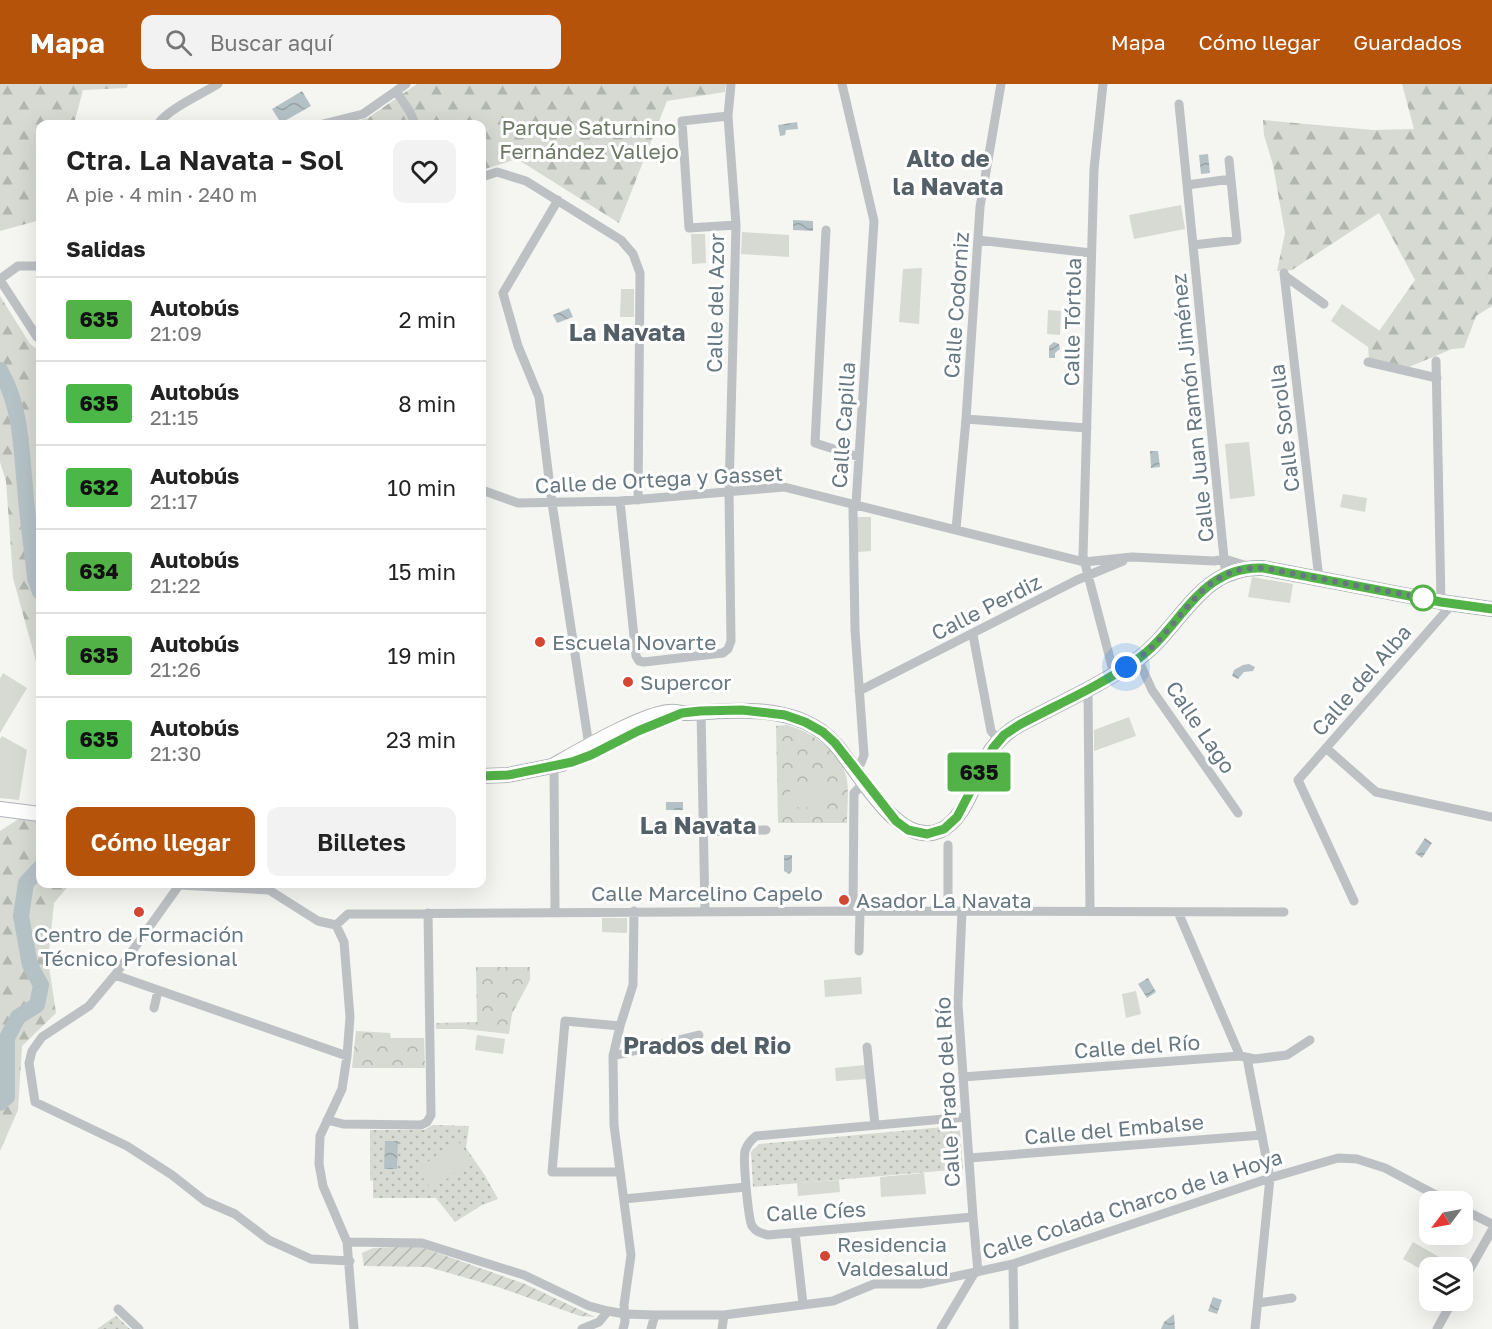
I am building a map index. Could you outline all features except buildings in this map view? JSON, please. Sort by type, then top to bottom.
[{"type":"main road","points":[[554,765],[643,720],[676,712],[763,712],[785,715],[823,732],[835,743],[891,816],[902,826],[921,833],[939,831],[957,817],[982,766],[999,741],[1019,725],[1138,659],[1156,643],[1200,593],[1225,569],[1252,568],[1445,603],[1492,609]]},
{"type":"main road","points":[[486,776],[508,775],[572,762],[636,732],[646,724],[676,712]]},
{"type":"main road","points":[[589,746],[594,748],[623,734],[636,732]]},
{"type":"main road","points":[[572,762],[589,746]]},
{"type":"main road","points":[[0,809],[36,814]]},
{"type":"street","points":[[161,120],[218,84]]},
{"type":"street","points":[[339,120],[363,114],[406,84]]},
{"type":"street","name":"Calle del Azor","points":[[620,501],[636,656],[639,661],[723,653],[728,649],[731,641],[729,491],[735,225],[728,116],[731,84]]},
{"type":"street","name":"Calle Capilla","points":[[842,84],[874,221],[856,504],[853,509],[855,630],[864,755],[861,763],[854,768]]},
{"type":"street","name":"Calle Codorniz","points":[[956,529],[980,207],[1001,84]]},
{"type":"street","name":"Calle Tórtola","points":[[1103,84],[1094,170],[1083,556],[1114,674]]},
{"type":"street","points":[[396,90],[413,120]]},
{"type":"street","name":"Calle Juan Ramón Jiménez","points":[[1179,104],[1225,569]]},
{"type":"street","points":[[728,116],[682,120],[689,228],[735,225]]},
{"type":"street","name":"Calle Juan Ramón Jiménez","points":[[1193,245],[1237,240],[1229,160]]},
{"type":"street","points":[[486,176],[497,172],[526,181],[621,240],[633,254],[640,273],[638,500]]},
{"type":"street","points":[[1187,185],[1231,179]]},
{"type":"street","points":[[558,200],[503,292],[518,345],[539,397],[552,503],[589,746]]},
{"type":"street","points":[[826,230],[815,443],[859,457]]},
{"type":"street","points":[[978,240],[1091,253]]},
{"type":"street","points":[[36,266],[18,266],[0,279],[36,336]]},
{"type":"street","name":"Calle Sorolla","points":[[1319,579],[1284,275],[1324,304]]},
{"type":"street","points":[[1436,361],[1445,603]]},
{"type":"street","points":[[1368,362],[1437,378]]},
{"type":"street","points":[[966,419],[1087,428]]},
{"type":"street","name":"Calle de Ortega y Gasset","points":[[486,491],[518,503],[552,503],[638,500],[784,487],[1084,562]]},
{"type":"street","name":"Calle Perdiz","points":[[1084,562],[1132,558],[1214,561],[1225,569]]},
{"type":"street","name":"Calle Perdiz","points":[[859,691],[1088,576],[1132,558]]},
{"type":"street","points":[[1214,561],[1220,570],[1225,569]]},
{"type":"street","name":"Calle del Alba","points":[[1354,901],[1298,780],[1447,610],[1445,603]]},
{"type":"street","points":[[973,635],[991,731],[999,741]]},
{"type":"street","name":"Calle Lago","points":[[1138,659],[1152,690],[1238,813]]},
{"type":"street","points":[[1088,688],[1090,911]]},
{"type":"street","points":[[700,711],[705,911]]},
{"type":"street","points":[[1326,748],[1376,792],[1492,817]]},
{"type":"street","points":[[554,765],[555,911]]},
{"type":"street","points":[[859,951],[854,793],[865,782]]},
{"type":"street","points":[[703,832],[766,830]]},
{"type":"street","points":[[948,845],[948,911]]},
{"type":"street","points":[[176,888],[115,975],[88,1006],[42,1037],[32,1051],[29,1063],[35,1102],[127,1146],[172,1175],[205,1201],[235,1214],[269,1240],[311,1258],[350,1261]]},
{"type":"street","points":[[239,888],[269,890],[318,921],[336,925],[344,942],[350,1017],[347,1056],[342,1089],[320,1136],[319,1164],[323,1186],[348,1242],[354,1329]]},
{"type":"street","name":"Calle Marcelino Capelo","points":[[336,925],[348,914],[555,911],[1284,912]]},
{"type":"street","points":[[623,1329],[631,1255],[614,1125],[614,1056],[620,1026],[633,985],[634,911]]},
{"type":"street","name":"Calle Prado del Río","points":[[962,911],[957,1004],[977,1272]]},
{"type":"street","points":[[1178,912],[1244,1057],[1270,1178],[1255,1329]]},
{"type":"street","points":[[327,1120],[343,1124],[421,1125],[427,1122],[431,1115],[428,913]]},
{"type":"street","points":[[115,975],[347,1056]]},
{"type":"street","points":[[154,1008],[158,990]]},
{"type":"street","points":[[620,1026],[565,1021],[552,1172],[620,1172]]},
{"type":"street","points":[[614,1056],[699,1035]]},
{"type":"street","name":"Calle del Río","points":[[963,1077],[1287,1055],[1310,1040]]},
{"type":"street","points":[[867,1047],[875,1125]]},
{"type":"street","name":"Calle Cíes","points":[[966,1117],[756,1136],[748,1143],[745,1151],[746,1187],[751,1225],[758,1233],[768,1235],[973,1217]]},
{"type":"street","name":"Calle del Embalse","points":[[969,1158],[1262,1135]]},
{"type":"street","name":"Calle Colada Charco de la Hoya","points":[[348,1242],[422,1243],[524,1275],[589,1306],[608,1311],[625,1314],[724,1315],[833,1301],[874,1284],[920,1284],[1012,1264],[1270,1178],[1338,1158],[1357,1159],[1385,1168],[1428,1191]]},
{"type":"street","points":[[624,1198],[746,1187]]},
{"type":"street","points":[[1473,1214],[1492,1224]]},
{"type":"street","points":[[1473,1264],[1492,1230]]},
{"type":"street","points":[[795,1233],[803,1304]]},
{"type":"street","points":[[1012,1264],[1014,1329]]},
{"type":"street","points":[[942,1329],[977,1272]]},
{"type":"street","points":[[1258,1303],[1292,1298]]},
{"type":"street","points":[[118,1309],[139,1329]]},
{"type":"street","points":[[582,1329],[599,1322],[608,1311]]},
{"type":"street","points":[[1437,1329],[1447,1311]]},
{"type":"street","points":[[651,1329],[656,1315]]},
{"type":"street","points":[[722,1329],[724,1315]]},
{"type":"green space","points":[[0,84],[128,84],[127,88],[83,90],[75,120],[36,120],[36,221],[0,231]]},
{"type":"green space","name":"Parque Saturnino Fernández Vallejo","points":[[417,84],[726,84],[725,92],[667,101],[619,223],[517,159],[486,169],[486,120],[360,120],[368,118]]},
{"type":"green space","points":[[1402,84],[1492,84],[1492,306],[1476,316],[1464,348],[1452,349],[1409,367],[1369,358],[1368,347],[1415,280],[1379,213],[1292,270],[1277,271],[1285,233],[1273,165],[1264,135],[1263,120],[1373,130],[1414,129]]},
{"type":"green space","points":[[1181,205],[1185,229],[1134,239],[1129,215]]},
{"type":"green space","points":[[742,232],[789,235],[789,257],[741,254]]},
{"type":"green space","points":[[691,234],[705,234],[706,263],[692,264]]},
{"type":"green space","points":[[922,268],[919,324],[899,322],[903,269]]},
{"type":"green space","points":[[621,289],[634,289],[634,317],[620,317]]},
{"type":"green space","points":[[0,296],[30,344],[36,348],[36,661],[13,578],[6,481],[0,462]]},
{"type":"green space","points":[[1342,304],[1380,331],[1368,347],[1331,321]]},
{"type":"green space","points":[[1048,310],[1061,311],[1060,335],[1047,334]]},
{"type":"green space","points":[[1249,442],[1255,496],[1230,499],[1225,444]]},
{"type":"green space","points":[[1343,494],[1367,498],[1365,512],[1340,507]]},
{"type":"green space","points":[[857,517],[871,517],[871,551],[857,552]]},
{"type":"green space","points":[[1252,577],[1293,584],[1290,603],[1248,597]]},
{"type":"green space","points":[[3,673],[27,688],[0,733],[0,679]]},
{"type":"green space","points":[[1129,717],[1136,736],[1094,751],[1094,730]]},
{"type":"green space","points":[[787,725],[816,738],[839,761],[847,780],[847,823],[778,823],[776,726]]},
{"type":"green space","points":[[2,736],[27,750],[19,800],[0,798],[0,739]]},
{"type":"green space","points":[[790,790],[825,790],[825,808],[790,807]]},
{"type":"green space","points":[[36,808],[36,888],[67,888],[54,903],[48,960],[56,1013],[22,1046],[18,1110],[0,1151],[0,831]]},
{"type":"green space","points":[[602,918],[627,918],[627,933],[602,932]]},
{"type":"green space","points":[[476,967],[530,967],[530,980],[512,1014],[509,1034],[464,1029],[436,1029],[436,1023],[477,1022]]},
{"type":"green space","points":[[861,977],[862,994],[825,997],[824,980]]},
{"type":"green space","points":[[1136,991],[1141,1014],[1126,1018],[1122,994]]},
{"type":"green space","points":[[356,1031],[390,1033],[391,1038],[424,1038],[425,1068],[352,1068]]},
{"type":"green space","points":[[477,1035],[505,1039],[503,1054],[475,1050]]},
{"type":"green space","points":[[865,1065],[866,1079],[836,1081],[835,1068]]},
{"type":"green space","points":[[433,1125],[469,1126],[466,1148],[498,1199],[482,1205],[455,1222],[436,1198],[373,1198],[373,1181],[370,1180],[370,1130],[424,1130]]},
{"type":"green space","points":[[954,1126],[960,1131],[963,1169],[753,1187],[751,1152],[759,1144]]},
{"type":"green space","points":[[457,1140],[472,1160],[432,1190],[417,1170]]},
{"type":"green space","points":[[924,1173],[926,1194],[881,1197],[880,1177]]},
{"type":"green space","points":[[839,1180],[840,1192],[798,1196],[797,1183]]},
{"type":"green space","points":[[1413,1242],[1439,1257],[1419,1257],[1419,1268],[1403,1259]]},
{"type":"green space","points":[[418,1246],[525,1284],[595,1317],[580,1316],[498,1287],[428,1267],[364,1266],[362,1253],[373,1248]]},
{"type":"green space","points":[[116,1316],[130,1329],[97,1329],[114,1317]]},
{"type":"water","points":[[302,91],[311,106],[286,120],[279,120],[272,109]]},
{"type":"water","points":[[797,122],[798,129],[786,130],[785,135],[780,136],[778,125]]},
{"type":"water","points":[[1208,154],[1210,173],[1201,174],[1199,155]]},
{"type":"water","points":[[793,220],[813,221],[813,231],[793,230]]},
{"type":"water","points":[[569,308],[573,317],[557,323],[553,315]]},
{"type":"water","points":[[1054,342],[1059,344],[1060,349],[1055,353],[1055,358],[1049,358],[1049,346]]},
{"type":"water","points":[[1150,451],[1158,451],[1160,467],[1151,468]]},
{"type":"water","points":[[1249,664],[1255,667],[1253,671],[1244,672],[1238,679],[1232,676],[1234,670]]},
{"type":"water","points":[[666,802],[683,802],[683,810],[666,810]]},
{"type":"water","points":[[1425,838],[1432,843],[1422,858],[1415,853]]},
{"type":"water","points":[[784,855],[792,855],[792,871],[789,874],[784,871]]},
{"type":"water","points":[[1148,978],[1156,992],[1147,998],[1138,984]]},
{"type":"water","points":[[385,1141],[398,1141],[397,1169],[384,1169]]},
{"type":"water","points":[[1213,1297],[1222,1300],[1217,1314],[1208,1311]]},
{"type":"water","points":[[1174,1314],[1175,1329],[1161,1329],[1164,1322]]},
{"type":"waterway","points":[[0,370],[12,398],[19,427],[36,581]]},
{"type":"waterway","points":[[0,1103],[7,1097],[7,1038],[18,1017],[37,1005],[41,985],[30,965],[21,916],[26,883],[36,872]]},
{"type":"bus line","name":"635","points":[[486,776],[508,775],[572,762],[682,713],[717,710],[763,712],[785,715],[823,732],[835,743],[896,821],[908,830],[927,834],[939,831],[957,817],[982,766],[1004,735],[1114,674],[1148,652],[1200,593],[1218,578],[1232,571],[1263,568],[1441,602],[1492,609]]},
{"type":"place","name":"Escuela Novarte","points":[[540,642]]},
{"type":"place","name":"Supercor","points":[[628,682]]},
{"type":"place","name":"Asador La Navata","points":[[844,900]]},
{"type":"place","name":"Centro de Formación Técnico Profesional","points":[[139,912]]},
{"type":"place","name":"Residencia Valdesalud","points":[[825,1256]]},
{"type":"district","name":"Alto de la Navata","points":[[948,171]]},
{"type":"district","name":"La Navata","points":[[627,331]]},
{"type":"district","name":"La Navata","points":[[698,824]]},
{"type":"district","name":"Prados del Rio","points":[[707,1044]]},
{"type":"route","points":[[1126,667],[1148,652],[1209,585],[1225,574],[1239,569],[1263,568],[1423,598]]}]
